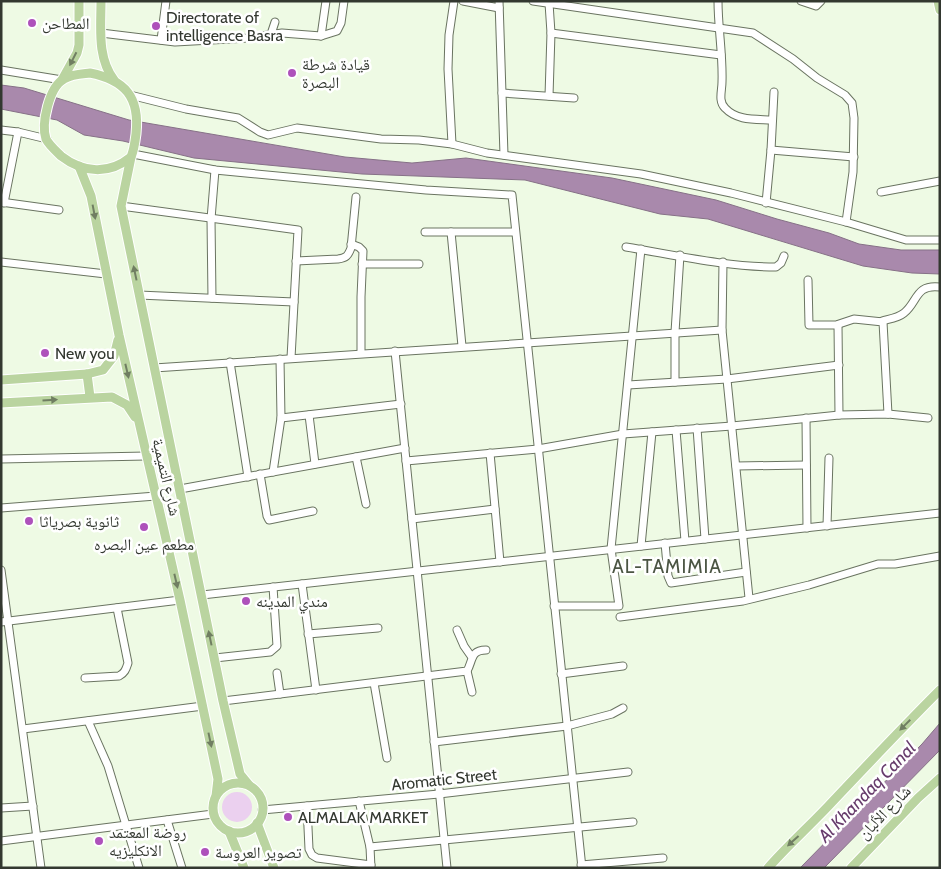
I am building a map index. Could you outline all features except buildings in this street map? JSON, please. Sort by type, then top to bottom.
[{"type":"main road","points":[[79,1],[78,45],[76,53],[54,91],[48,105],[44,126],[46,140],[68,162],[94,170],[102,170],[118,166],[133,152],[138,117],[130,95],[114,80],[106,69],[101,34],[101,1]]},
{"type":"main road","points":[[938,1],[940,10]]},
{"type":"main road","points":[[62,80],[75,74],[90,73],[114,80]]},
{"type":"main road","name":"شارع التميمية","points":[[133,152],[121,206],[223,701],[240,774],[249,785]]},
{"type":"main road","name":"شارع التميمية","points":[[79,166],[91,196],[119,335],[180,600],[218,779],[216,796]]},
{"type":"main road","points":[[1,380],[87,374],[103,370],[114,356],[119,335]]},
{"type":"main road","points":[[87,374],[90,397]]},
{"type":"main road","points":[[1,403],[112,397],[123,402],[133,412],[141,433]]},
{"type":"main road","points":[[768,868],[789,844],[834,801],[881,748],[940,690]]},
{"type":"main road","name":"شارع الألبان","points":[[851,868],[918,798],[940,778]]},
{"type":"main road","points":[[242,783],[249,785],[260,797],[262,810],[257,823],[252,829],[244,832],[229,831],[222,827],[213,814],[216,796],[221,789],[228,785],[242,783]]},
{"type":"main road","points":[[257,823],[274,868]]},
{"type":"main road","points":[[229,831],[244,868]]},
{"type":"street","points":[[161,40],[166,1]]},
{"type":"street","points":[[321,36],[326,1]]},
{"type":"street","points":[[101,34],[175,42],[248,38],[282,33],[321,36],[337,32],[341,24],[344,1]]},
{"type":"street","points":[[452,144],[448,69],[449,36],[454,1]]},
{"type":"street","points":[[464,1],[499,5],[504,154]]},
{"type":"street","points":[[532,1],[753,33],[849,98],[853,108],[854,157],[851,195],[846,222]]},
{"type":"street","points":[[718,1],[722,81],[721,98],[723,106],[731,113],[742,118],[772,120]]},
{"type":"street","points":[[801,1],[816,6],[821,1]]},
{"type":"street","points":[[549,3],[551,33],[549,96]]},
{"type":"street","points":[[270,34],[275,22]]},
{"type":"street","points":[[551,33],[721,55]]},
{"type":"street","points":[[1,70],[62,80]]},
{"type":"street","points":[[766,203],[774,92]]},
{"type":"street","points":[[502,93],[574,98]]},
{"type":"street","points":[[130,95],[186,109],[238,118],[268,135],[297,128],[381,139],[419,140],[452,144],[487,153],[641,174],[731,193],[846,222],[906,240],[940,240]]},
{"type":"street","points":[[1,130],[18,132],[46,140]]},
{"type":"street","points":[[18,132],[2,202],[58,210]]},
{"type":"street","points":[[771,150],[854,157]]},
{"type":"street","points":[[133,152],[215,170],[426,190],[512,195],[581,866],[663,858]]},
{"type":"street","points":[[212,298],[211,219],[215,170]]},
{"type":"street","points":[[881,192],[940,181]]},
{"type":"street","points":[[296,262],[345,258],[351,244],[356,196]]},
{"type":"street","points":[[121,206],[298,230],[291,358]]},
{"type":"street","points":[[425,232],[515,232]]},
{"type":"street","points":[[451,232],[462,346]]},
{"type":"street","points":[[351,244],[363,251],[360,297],[361,353]]},
{"type":"street","points":[[626,247],[723,262],[776,267],[784,256]]},
{"type":"street","points":[[554,606],[619,606],[611,550],[641,249]]},
{"type":"street","points":[[676,382],[675,332],[680,255]]},
{"type":"street","points":[[1,262],[106,274]]},
{"type":"street","points":[[723,262],[722,330],[749,598]]},
{"type":"street","points":[[362,264],[419,264]]},
{"type":"street","points":[[808,280],[809,325],[838,325],[854,319],[882,321],[904,314],[920,291],[934,286],[940,287]]},
{"type":"street","points":[[139,295],[294,302]]},
{"type":"street","points":[[882,321],[884,324],[888,414]]},
{"type":"street","points":[[838,325],[839,415]]},
{"type":"street","points":[[154,368],[722,330]]},
{"type":"street","points":[[395,351],[447,868]]},
{"type":"street","points":[[273,472],[281,418],[280,359]]},
{"type":"street","points":[[230,362],[248,476]]},
{"type":"street","points":[[628,385],[727,379],[839,366]]},
{"type":"street","points":[[281,418],[401,404]]},
{"type":"street","points":[[406,461],[538,448],[623,434],[732,426],[839,415],[888,414],[928,418]]},
{"type":"street","points":[[309,415],[315,464]]},
{"type":"street","points":[[806,418],[807,528]]},
{"type":"street","points":[[698,428],[705,539]]},
{"type":"street","points":[[676,430],[685,541]]},
{"type":"street","points":[[641,546],[652,432]]},
{"type":"street","points":[[180,489],[405,448]]},
{"type":"street","points":[[490,453],[500,562]]},
{"type":"street","points":[[1,459],[146,456]]},
{"type":"street","points":[[356,457],[366,504]]},
{"type":"street","points":[[828,526],[830,458]]},
{"type":"street","points":[[736,466],[806,465]]},
{"type":"street","points":[[260,474],[266,516],[270,520],[313,511]]},
{"type":"street","points":[[1,508],[156,496]]},
{"type":"street","points":[[412,519],[496,509]]},
{"type":"street","points":[[202,595],[940,513]]},
{"type":"street","points":[[665,544],[668,576],[671,583],[746,572]]},
{"type":"street","points":[[620,617],[743,601],[749,598],[809,586],[878,564],[895,564],[940,556]]},
{"type":"street","points":[[2,574],[5,622],[23,729],[41,868]]},
{"type":"street","points":[[302,584],[316,690]]},
{"type":"street","points":[[215,658],[270,652],[277,646],[274,587]]},
{"type":"street","points":[[5,622],[180,600]]},
{"type":"street","points":[[85,678],[119,676],[126,669],[128,664],[117,608]]},
{"type":"street","points":[[308,634],[378,628]]},
{"type":"street","points":[[457,630],[471,656]]},
{"type":"street","points":[[472,692],[467,671],[471,656],[480,650],[486,650]]},
{"type":"street","points":[[561,674],[623,666]]},
{"type":"street","points":[[223,701],[467,671]]},
{"type":"street","points":[[277,673],[280,694]]},
{"type":"street","points":[[374,683],[387,758]]},
{"type":"street","points":[[23,729],[203,706]]},
{"type":"street","points":[[434,742],[567,726],[612,714],[623,708]]},
{"type":"street","points":[[88,721],[108,766],[139,868]]},
{"type":"street","name":"Aromatic Street","points":[[262,810],[439,794],[572,777],[628,772]]},
{"type":"street","points":[[307,806],[309,849],[312,855],[317,858],[371,867],[370,847],[359,801]]},
{"type":"street","points":[[1,808],[33,806]]},
{"type":"street","points":[[1,841],[213,814]]},
{"type":"street","points":[[167,820],[182,868]]},
{"type":"street","points":[[370,847],[633,822]]},
{"type":"shaded area","points":[[1,85],[24,88],[129,120],[345,157],[412,163],[466,158],[612,178],[716,200],[829,233],[859,244],[901,250],[940,250],[940,274],[912,273],[863,266],[708,219],[660,214],[525,180],[362,174],[194,158],[123,141],[84,135],[57,120],[1,109]]},
{"type":"shaded area","name":"Al Khandaq Canal","points":[[940,723],[940,750],[824,868],[800,868],[922,744]]},
{"type":"shaded area","points":[[237,792],[248,796],[252,807],[248,818],[237,822],[226,818],[222,807],[226,796]]},
{"type":"place","name":"المطاحن","points":[[32,23]]},
{"type":"place","name":"Directorate of intelligence Basra","points":[[156,26]]},
{"type":"place","name":"قيادة شرطة البصرة","points":[[292,73]]},
{"type":"place","name":"New you","points":[[45,353]]},
{"type":"place","name":"ثانوية بصرياثا","points":[[29,521]]},
{"type":"place","name":"مطعم عين البصره","points":[[144,527]]},
{"type":"place","name":"مندي المدينه","points":[[246,601]]},
{"type":"place","name":"ALMALAK MARKET","points":[[288,817]]},
{"type":"place","name":"روضة المعتمد الانكليزيه","points":[[99,841]]},
{"type":"place","name":"تصوير العروسة","points":[[205,852]]},
{"type":"district","name":"AL-TAMIMIA","points":[[667,566]]}]
